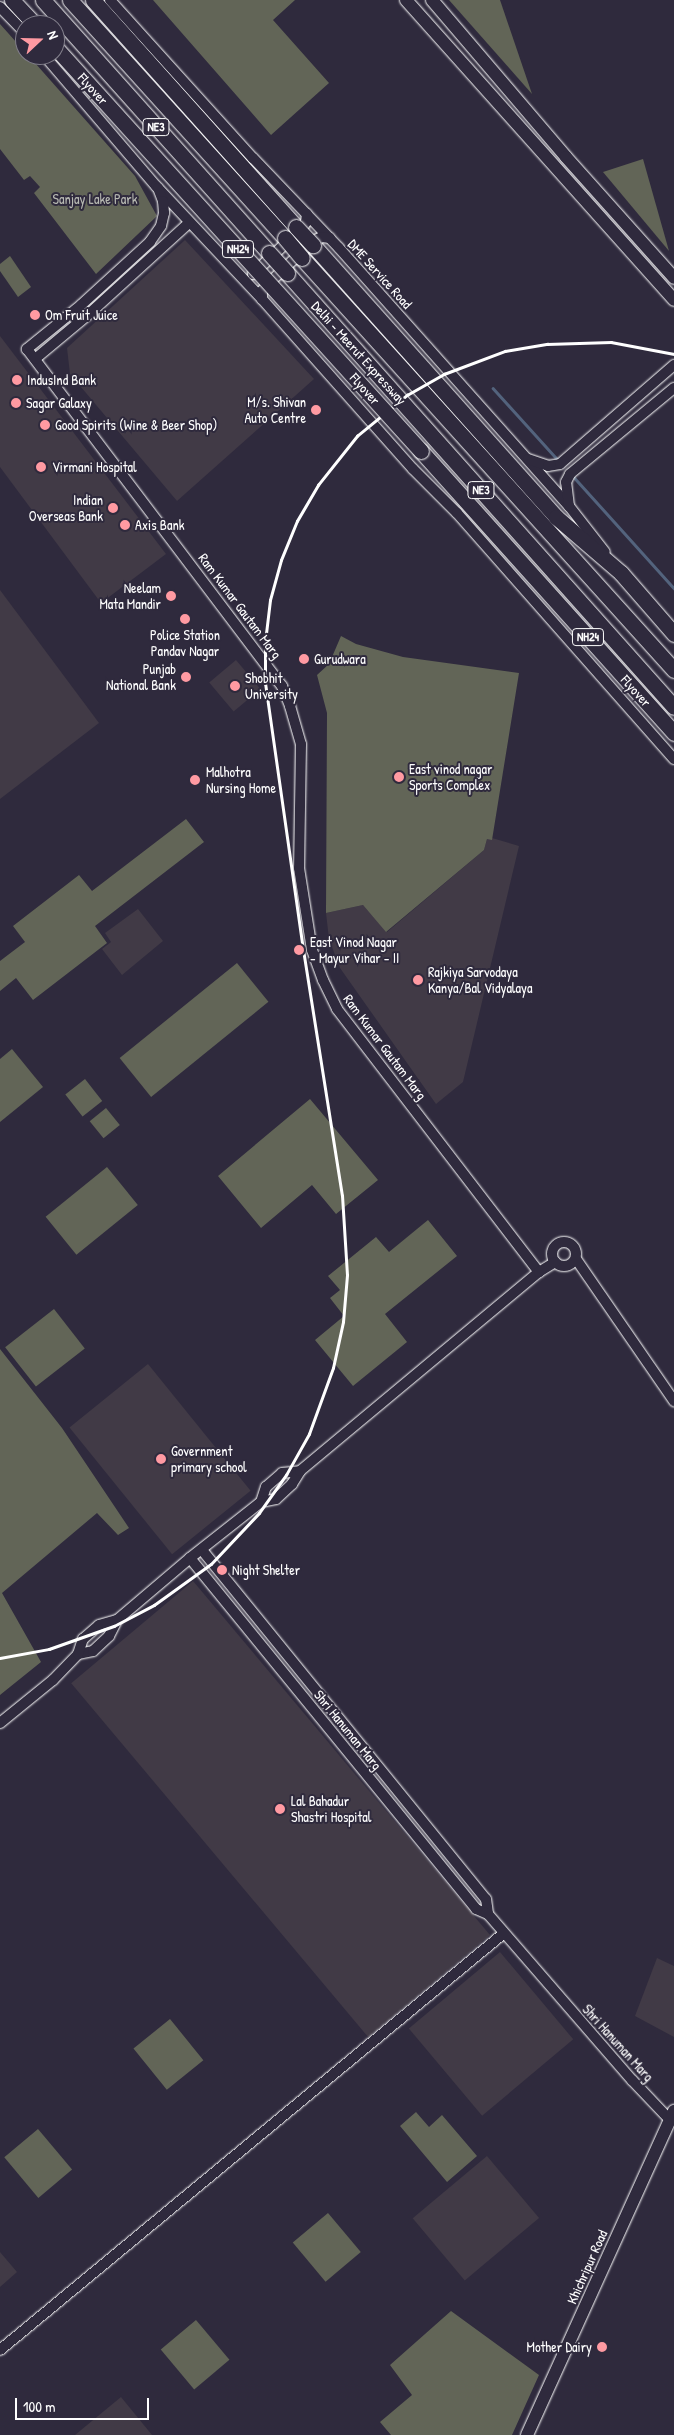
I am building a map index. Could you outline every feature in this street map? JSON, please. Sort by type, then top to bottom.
[{"type":"highway","points":[[12,0],[26,15]]},
{"type":"highway","name":"Delhi - Meerut Expressway","points":[[43,0],[674,707]]},
{"type":"highway","name":"Delhi - Meerut Expressway","points":[[70,0],[674,670]]},
{"type":"highway","points":[[93,0],[552,512],[621,573],[674,634]]},
{"type":"highway","name":"Flyover","points":[[65,58],[421,451],[463,508],[502,541],[674,733]]},
{"type":"main road","points":[[406,0],[674,300]]},
{"type":"main road","points":[[432,0],[566,158],[674,278]]},
{"type":"main road","name":"Khichripur Road","points":[[527,2435],[672,2116]]},
{"type":"street","name":"DME Service Road","points":[[110,0],[330,238],[569,506],[621,573]]},
{"type":"street","points":[[0,7],[15,23]]},
{"type":"street","points":[[53,65],[189,223],[242,277],[413,469],[463,508],[674,758]]},
{"type":"street","name":"Ram Kumar Gautam Marg","points":[[158,188],[163,201],[164,213],[161,226],[150,242],[81,305],[27,349],[282,686],[301,744],[299,868],[312,950],[323,980],[337,1009],[539,1272]]},
{"type":"street","points":[[242,277],[256,273],[303,227],[307,214]]},
{"type":"street","points":[[35,358],[90,313],[189,223]]},
{"type":"street","points":[[262,300],[262,291],[266,286],[314,241],[322,237],[330,238]]},
{"type":"street","points":[[525,458],[548,466],[560,464],[674,365]]},
{"type":"street","points":[[569,506],[566,482],[570,474],[674,388]]},
{"type":"street","points":[[564,1241],[573,1245],[577,1254],[573,1263],[564,1266],[555,1262],[552,1258],[553,1248],[556,1244],[564,1241]]},
{"type":"street","points":[[576,1259],[674,1402]]},
{"type":"street","points":[[78,1654],[93,1651],[109,1636],[117,1620],[190,1558],[261,1502],[276,1499],[292,1484],[300,1471],[539,1272],[555,1262]]},
{"type":"street","points":[[261,1502],[266,1487],[282,1474],[300,1471]]},
{"type":"street","name":"Shri Hanuman Marg","points":[[202,1550],[486,1899],[488,1914]]},
{"type":"street","name":"Shri Hanuman Marg","points":[[190,1558],[476,1909],[488,1914],[632,2080],[672,2116]]},
{"type":"street","points":[[0,1723],[53,1680],[78,1654],[83,1639],[99,1625],[117,1620]]},
{"type":"street","points":[[0,2350],[504,1933]]},
{"type":"shaded area","points":[[185,240],[314,379],[177,501],[70,374],[67,348]]},
{"type":"shaded area","points":[[0,336],[166,554],[101,603],[0,467]]},
{"type":"shaded area","points":[[0,590],[99,723],[0,799]]},
{"type":"shaded area","name":"Shobhit University","points":[[236,660],[260,689],[234,712],[209,682]]},
{"type":"shaded area","name":"Rajkiya Sarvodaya Kanya/Bal Vidyalaya","points":[[492,838],[519,846],[463,1082],[436,1104],[340,968],[329,939],[326,913],[363,905],[387,932],[484,850],[487,839]]},
{"type":"shaded area","points":[[138,909],[163,941],[122,975],[102,949],[111,942],[105,933]]},
{"type":"shaded area","name":"Government primary school","points":[[148,1364],[251,1491],[172,1554],[70,1428]]},
{"type":"shaded area","name":"Lal Bahadur Shastri Hospital","points":[[193,1581],[490,1935],[368,2037],[71,1683]]},
{"type":"shaded area","points":[[500,1952],[573,2039],[482,2116],[409,2028]]},
{"type":"shaded area","points":[[657,1958],[674,1966],[674,2037],[635,2016]]},
{"type":"shaded area","points":[[487,2156],[539,2218],[465,2280],[413,2218]]},
{"type":"shaded area","points":[[0,2252],[17,2272],[0,2287]]},
{"type":"shaded area","points":[[121,2397],[152,2435],[75,2435]]},
{"type":"green space","points":[[153,0],[295,0],[273,20],[329,83],[271,135]]},
{"type":"green space","points":[[449,0],[500,0],[532,94]]},
{"type":"green space","name":"Sanjay Lake Park","points":[[0,24],[15,41],[15,65],[37,65],[135,176],[157,216],[96,274],[34,193],[40,187],[30,176],[24,180],[0,149]]},
{"type":"green space","points":[[643,159],[669,251],[603,172]]},
{"type":"green space","points":[[10,256],[31,287],[18,297],[0,271],[0,264]]},
{"type":"green space","points":[[341,636],[356,644],[403,657],[519,673],[492,840],[487,839],[484,850],[386,932],[363,905],[326,913],[327,713],[317,675],[329,664]]},
{"type":"green space","points":[[186,819],[204,842],[95,926],[107,943],[33,1000],[16,978],[0,991],[0,961],[25,942],[13,926],[79,875],[92,891]]},
{"type":"green space","points":[[237,963],[268,1002],[151,1097],[120,1058]]},
{"type":"green space","points":[[12,1049],[43,1087],[0,1122],[0,1059]]},
{"type":"green space","points":[[85,1079],[102,1101],[83,1116],[65,1094]]},
{"type":"green space","points":[[310,1099],[378,1180],[336,1214],[312,1185],[261,1228],[218,1176]]},
{"type":"green space","points":[[106,1108],[120,1125],[104,1138],[90,1121]]},
{"type":"green space","points":[[107,1167],[138,1205],[76,1255],[46,1217]]},
{"type":"green space","points":[[428,1220],[457,1256],[385,1314],[407,1342],[353,1386],[315,1340],[344,1316],[330,1298],[340,1290],[328,1276],[376,1237],[389,1252]]},
{"type":"green space","points":[[54,1309],[85,1348],[36,1387],[5,1347]]},
{"type":"green space","points":[[0,1349],[62,1428],[129,1528],[118,1535],[97,1513],[2,1593],[41,1662],[0,1695]]},
{"type":"green space","points":[[170,2019],[203,2060],[167,2090],[133,2049]]},
{"type":"green space","points":[[416,2112],[429,2127],[442,2115],[477,2156],[447,2182],[400,2126]]},
{"type":"green space","points":[[38,2129],[72,2170],[38,2198],[4,2157]]},
{"type":"green space","points":[[328,2213],[361,2252],[326,2282],[293,2243]]},
{"type":"green space","points":[[451,2311],[539,2375],[512,2435],[391,2435],[380,2422],[412,2395],[390,2365]]},
{"type":"green space","points":[[196,2320],[229,2360],[194,2389],[161,2350]]},
{"type":"waterway","points":[[493,388],[559,461]]},
{"type":"waterway","points":[[573,476],[674,588]]},
{"type":"railway","points":[[0,1658],[49,1649],[114,1626],[154,1605],[211,1564],[259,1513],[286,1475],[309,1434],[333,1368],[343,1322],[347,1275],[342,1196],[303,950],[265,684],[265,642],[270,600],[281,560],[297,521],[318,485],[357,436],[407,395],[444,374],[505,351],[547,344],[611,342],[674,354]]},
{"type":"place","name":"Om Fruit Juice","points":[[35,315]]},
{"type":"place","name":"IndusInd Bank","points":[[17,380]]},
{"type":"place","name":"Sagar Galaxy","points":[[16,403]]},
{"type":"place","name":"M/s. Shivan Auto Centre","points":[[316,410]]},
{"type":"place","name":"Good Spirits (Wine & Beer Shop)","points":[[45,425]]},
{"type":"place","name":"Virmani Hospital","points":[[41,467]]},
{"type":"place","name":"Indian Overseas Bank","points":[[113,508]]},
{"type":"place","name":"Axis Bank","points":[[125,525]]},
{"type":"place","name":"Neelam Mata Mandir","points":[[171,596]]},
{"type":"place","name":"Police Station Pandav Nagar","points":[[185,619]]},
{"type":"place","name":"Gurudwara","points":[[304,659]]},
{"type":"place","name":"Punjab National Bank","points":[[186,677]]},
{"type":"place","name":"Shobhit University","points":[[235,686]]},
{"type":"place","name":"East vinod nagar Sports Complex","points":[[399,777]]},
{"type":"place","name":"Malhotra Nursing Home","points":[[195,780]]},
{"type":"place","name":"East Vinod Nagar - Mayur Vihar - II","points":[[299,950]]},
{"type":"place","name":"Rajkiya Sarvodaya Kanya/Bal Vidyalaya","points":[[418,980]]},
{"type":"place","name":"Government primary school","points":[[161,1459]]},
{"type":"place","name":"Night Shelter","points":[[222,1570]]},
{"type":"place","name":"Lal Bahadur Shastri Hospital","points":[[280,1809]]},
{"type":"place","name":"Mother Dairy","points":[[602,2347]]}]
